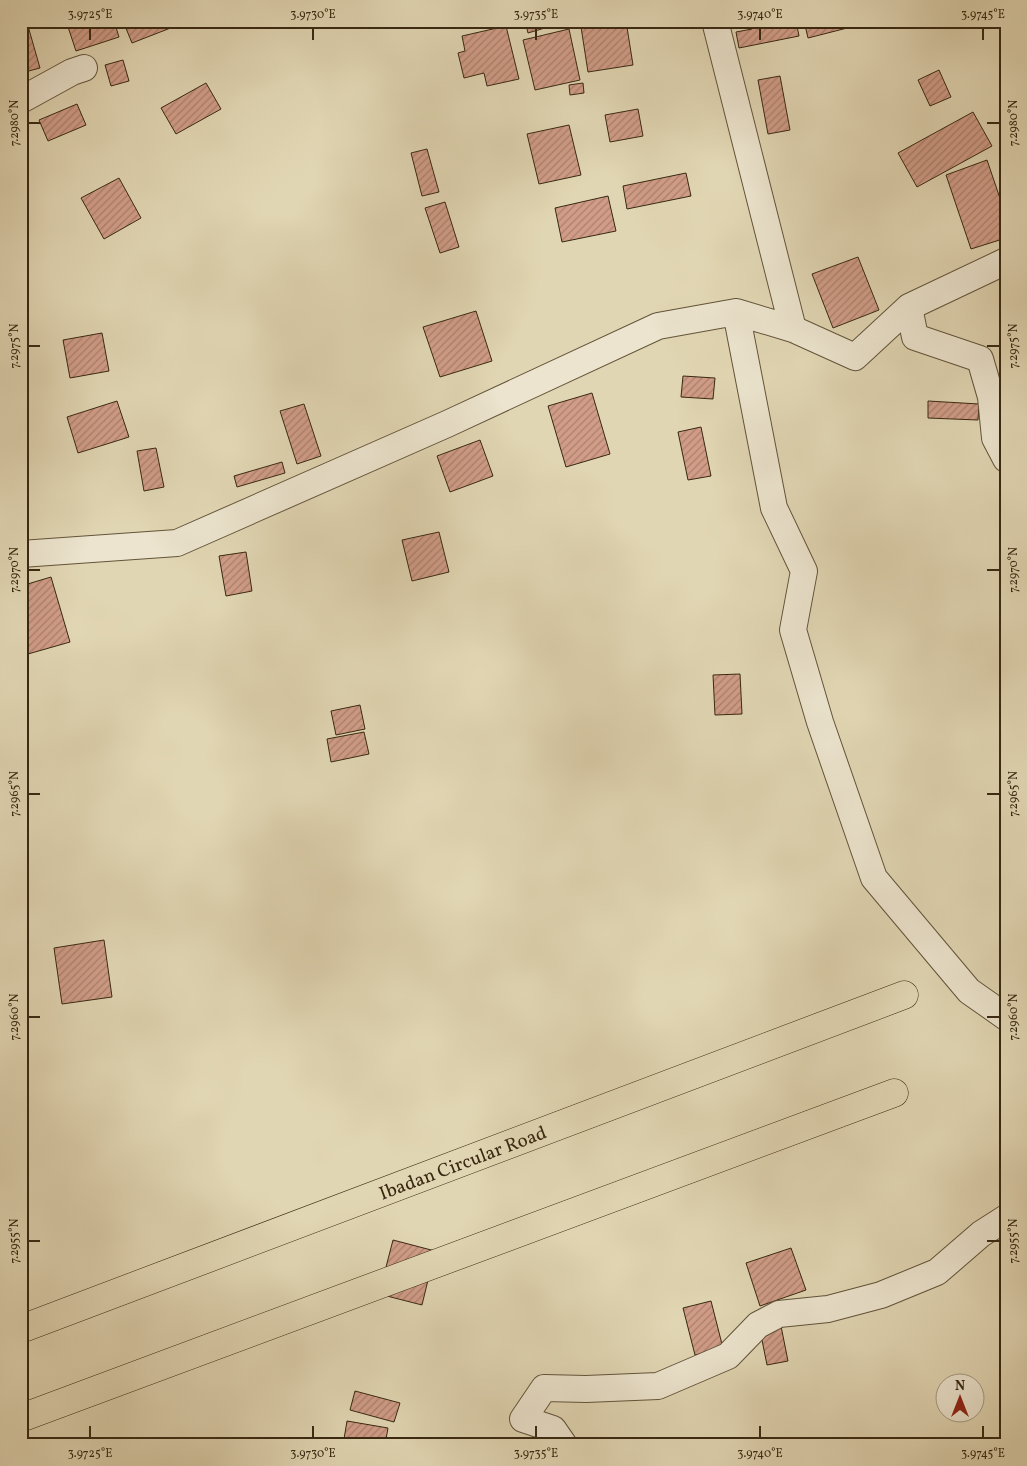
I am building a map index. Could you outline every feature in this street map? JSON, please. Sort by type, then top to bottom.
[{"type":"highway","name":"Ibadan Circular Road","points":[[21,1330],[904,995]]},
{"type":"highway","points":[[21,1418],[894,1093]]},
{"type":"street","points":[[715,21],[793,328]]},
{"type":"street","points":[[21,100],[72,72],[84,68]]},
{"type":"street","points":[[21,554],[177,543],[448,424],[658,326],[736,312],[793,328],[855,357],[909,307],[1006,261]]},
{"type":"street","points":[[909,307],[915,338],[980,359],[991,396],[995,438],[1006,459]]},
{"type":"street","points":[[736,312],[774,508],[804,572],[793,630],[820,722],[874,878],[969,991],[1006,1017]]},
{"type":"street","points":[[564,1445],[553,1429],[523,1419],[544,1388],[586,1389],[658,1386],[728,1356],[758,1325],[779,1314],[837,1307],[881,1295],[937,1272],[981,1234],[1006,1218]]},
{"type":"building","points":[[66,21],[114,21],[119,37],[76,51]]},
{"type":"building","points":[[123,21],[186,21],[186,22],[132,43]]},
{"type":"building","points":[[525,21],[565,21],[565,22],[528,33]]},
{"type":"building","points":[[626,21],[633,65],[588,72],[581,27]]},
{"type":"building","points":[[750,21],[796,21],[799,36],[739,48],[736,32],[752,29]]},
{"type":"building","points":[[804,21],[854,21],[855,26],[808,38]]},
{"type":"building","points":[[28,26],[40,68],[21,73],[21,28]]},
{"type":"building","points":[[506,26],[519,79],[487,86],[484,73],[464,78],[458,53],[465,51],[462,36]]},
{"type":"building","points":[[569,29],[580,80],[535,90],[523,40]]},
{"type":"building","points":[[123,60],[129,81],[111,86],[105,65]]},
{"type":"building","points":[[939,70],[951,97],[930,106],[918,80]]},
{"type":"building","points":[[780,76],[790,130],[768,134],[758,80]]},
{"type":"building","points":[[206,83],[221,109],[176,134],[161,108]]},
{"type":"building","points":[[583,83],[584,93],[570,95],[569,85]]},
{"type":"building","points":[[77,104],[86,125],[48,141],[39,120]]},
{"type":"building","points":[[638,109],[643,136],[610,142],[605,115]]},
{"type":"building","points":[[973,112],[992,146],[917,187],[898,153]]},
{"type":"building","points":[[569,125],[581,175],[539,184],[527,134]]},
{"type":"building","points":[[427,149],[439,192],[422,196],[411,153]]},
{"type":"building","points":[[987,160],[1006,216],[1006,238],[971,249],[946,175]]},
{"type":"building","points":[[686,173],[691,196],[627,209],[623,186]]},
{"type":"building","points":[[119,178],[141,218],[104,239],[81,198]]},
{"type":"building","points":[[608,196],[616,231],[562,242],[555,208]]},
{"type":"building","points":[[445,202],[459,247],[440,253],[425,208]]},
{"type":"building","points":[[858,257],[879,310],[833,328],[812,274]]},
{"type":"building","points":[[476,311],[492,361],[440,377],[423,327]]},
{"type":"building","points":[[102,333],[109,371],[70,378],[63,340]]},
{"type":"building","points":[[683,376],[715,378],[713,399],[681,397]]},
{"type":"building","points":[[592,393],[610,454],[566,467],[548,406]]},
{"type":"building","points":[[117,401],[129,437],[78,453],[67,417]]},
{"type":"building","points":[[928,401],[979,404],[978,420],[928,418]]},
{"type":"building","points":[[304,404],[321,456],[297,464],[280,411]]},
{"type":"building","points":[[701,427],[711,476],[688,480],[678,432]]},
{"type":"building","points":[[480,440],[493,476],[450,492],[437,456]]},
{"type":"building","points":[[156,448],[164,487],[144,491],[137,451]]},
{"type":"building","points":[[282,462],[285,473],[237,487],[234,476]]},
{"type":"building","points":[[439,532],[449,572],[412,581],[402,540]]},
{"type":"building","points":[[246,552],[252,591],[226,596],[219,556]]},
{"type":"building","points":[[51,577],[70,642],[21,656],[21,586]]},
{"type":"building","points":[[740,674],[742,714],[715,715],[713,675]]},
{"type":"building","points":[[360,705],[365,729],[336,735],[331,711]]},
{"type":"building","points":[[364,732],[369,754],[331,762],[327,739]]},
{"type":"building","points":[[104,940],[112,997],[62,1004],[54,948]]},
{"type":"building","points":[[393,1240],[435,1251],[422,1305],[379,1294]]},
{"type":"building","points":[[791,1248],[806,1290],[760,1306],[746,1263]]},
{"type":"building","points":[[711,1301],[723,1348],[695,1355],[683,1308]]},
{"type":"building","points":[[781,1326],[788,1361],[767,1365],[760,1330]]},
{"type":"building","points":[[355,1391],[400,1403],[394,1422],[350,1410]]},
{"type":"building","points":[[347,1421],[388,1428],[385,1445],[343,1445]]}]
